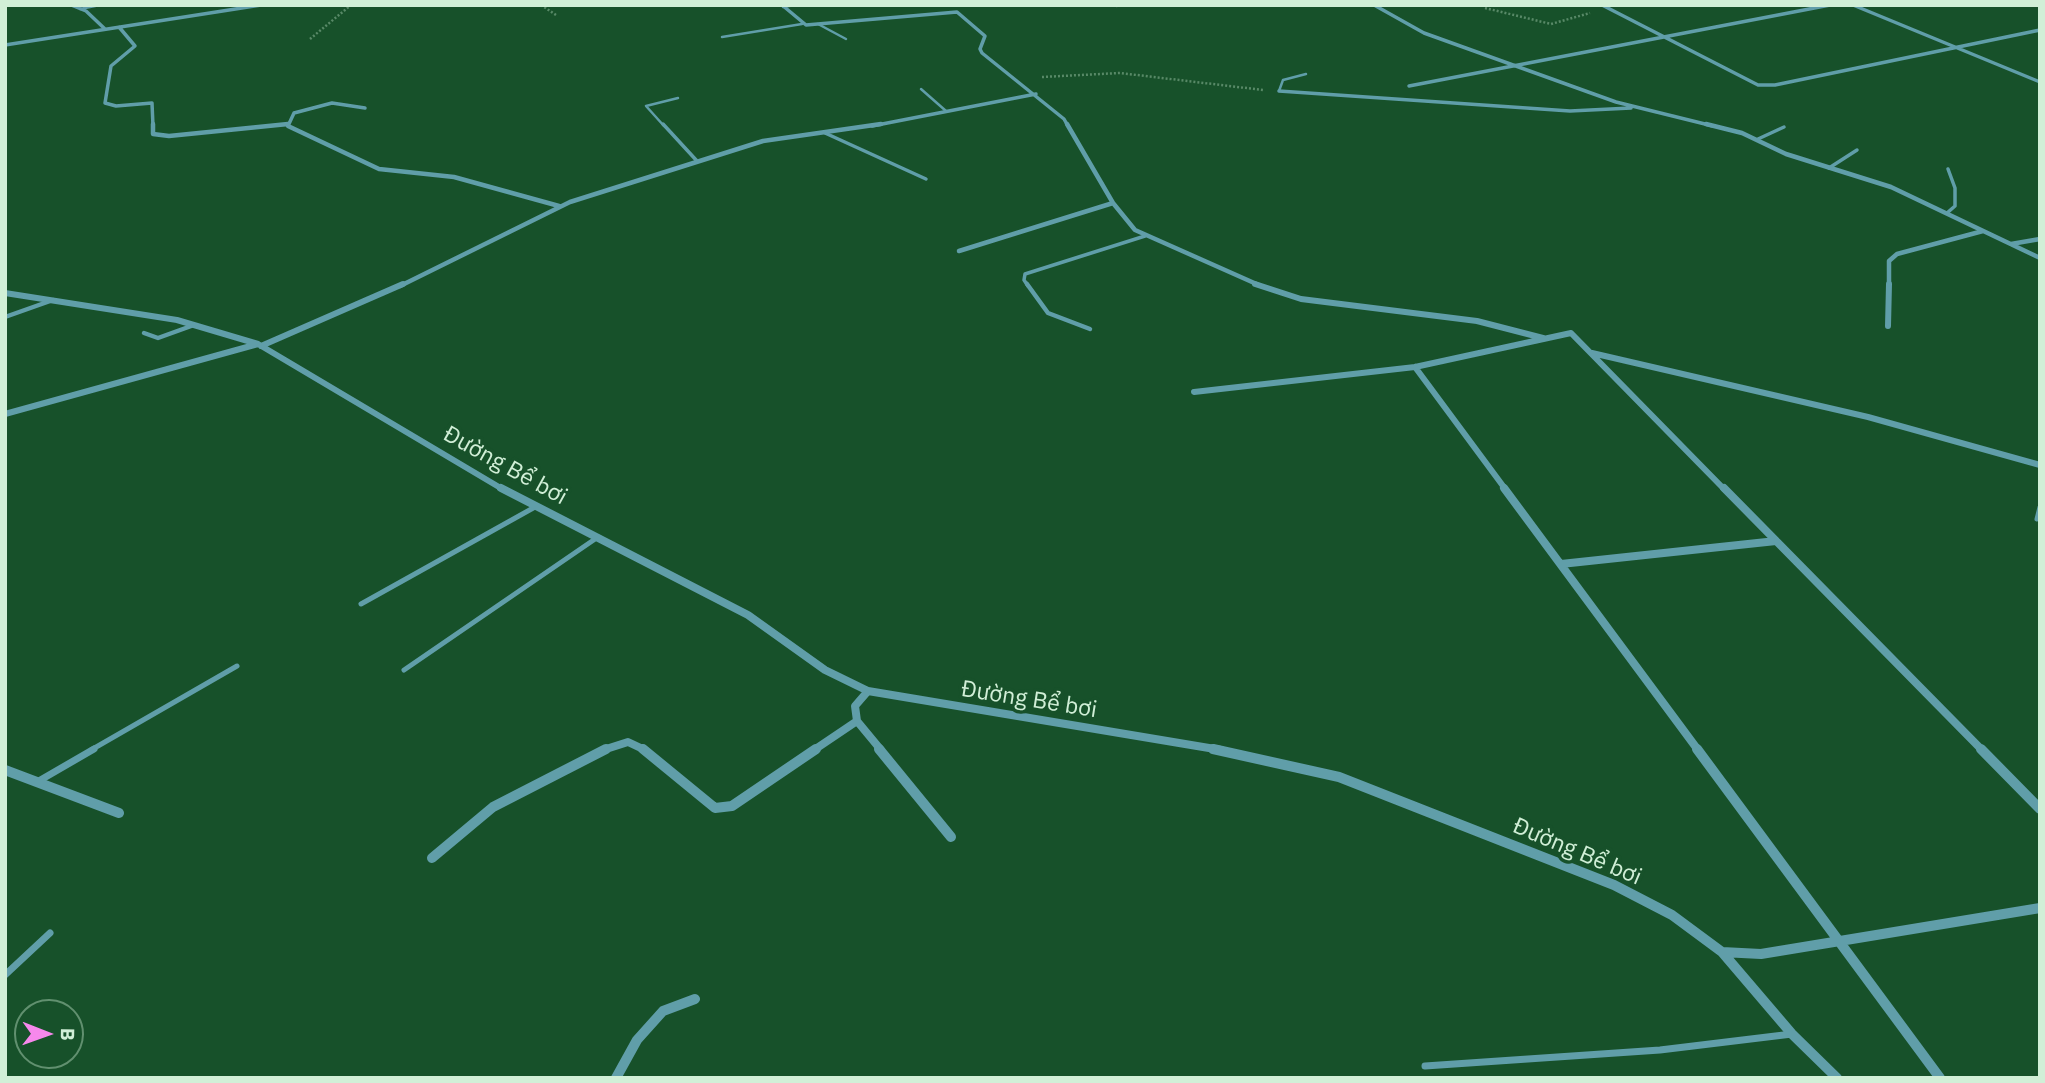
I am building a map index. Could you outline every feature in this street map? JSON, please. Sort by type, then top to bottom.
[{"type":"street","points":[[71,5],[105,29]]},
{"type":"street","points":[[5,45],[261,5]]},
{"type":"street","points":[[1374,5],[1424,33],[1515,66],[1634,107],[1727,128],[1758,139],[1786,154],[1891,187],[2040,258]]},
{"type":"street","points":[[1602,5],[1758,85],[1775,85],[1952,46],[2040,30]]},
{"type":"street","points":[[1409,86],[1830,5]]},
{"type":"street","points":[[1853,5],[2040,82]]},
{"type":"street","points":[[782,6],[802,24],[941,10],[957,12],[985,36],[980,49],[982,53],[1064,119],[1113,203],[1129,225],[1145,236],[1244,280],[1301,299],[1477,321],[1545,338]]},
{"type":"street","points":[[119,27],[135,46],[111,66],[105,103],[116,106],[152,103],[153,134],[169,136],[288,126],[372,166],[454,177],[560,206]]},
{"type":"street","points":[[1279,91],[1570,111],[1634,107]]},
{"type":"street","points":[[5,414],[259,345],[358,306],[560,206],[697,161],[763,141],[825,133],[1036,94]]},
{"type":"street","points":[[288,126],[289,116],[294,113],[332,103],[365,108]]},
{"type":"street","points":[[959,251],[1113,203]]},
{"type":"street","points":[[1888,326],[1889,261],[1897,254],[1911,249],[1984,231]]},
{"type":"street","points":[[2010,244],[2040,239]]},
{"type":"street","name":"Đường Bể bơi","points":[[5,293],[194,325],[259,345],[535,506],[748,615],[825,670],[868,691],[1210,748],[1339,777],[1614,885],[1672,915],[1722,952],[1793,1034],[1837,1078]]},
{"type":"street","points":[[1194,392],[1415,367],[1571,333],[2040,809]]},
{"type":"street","points":[[1591,353],[1868,417],[2040,465]]},
{"type":"street","points":[[1415,367],[1940,1078]]},
{"type":"street","points":[[1561,564],[1776,541]]},
{"type":"street","points":[[868,691],[855,706],[857,721],[951,837]]},
{"type":"street","points":[[432,858],[493,807],[523,794],[613,745],[628,742],[638,744],[715,808],[732,806],[857,721]]},
{"type":"street","points":[[5,770],[119,813]]},
{"type":"street","points":[[1722,952],[1761,954],[2040,908]]},
{"type":"street","points":[[616,1078],[637,1040],[663,1011],[695,999]]},
{"type":"lane","points":[[80,9],[100,5]]},
{"type":"lane","points":[[782,6],[795,5]]},
{"type":"lane","points":[[722,37],[802,24]]},
{"type":"lane","points":[[818,24],[846,39]]},
{"type":"lane","points":[[1279,91],[1283,80],[1306,74]]},
{"type":"lane","points":[[921,89],[946,111]]},
{"type":"lane","points":[[678,98],[646,106],[697,161]]},
{"type":"lane","points":[[1758,139],[1784,127]]},
{"type":"lane","points":[[825,133],[926,179]]},
{"type":"lane","points":[[1829,168],[1857,150]]},
{"type":"lane","points":[[1947,213],[1955,206],[1955,188],[1948,169]]},
{"type":"lane","points":[[1090,329],[1048,313],[1024,281],[1026,274],[1145,236]]},
{"type":"lane","points":[[5,317],[53,300]]},
{"type":"lane","points":[[145,333],[159,338],[194,325]]},
{"type":"lane","points":[[361,604],[535,506]]},
{"type":"lane","points":[[2037,519],[2040,507]]},
{"type":"lane","points":[[404,670],[598,537]]},
{"type":"lane","points":[[37,782],[237,666]]},
{"type":"lane","points":[[5,975],[50,933]]},
{"type":"lane","points":[[1424,1066],[1660,1051],[1793,1034]]},
{"type":"path","points":[[310,39],[322,26],[352,5]]},
{"type":"path","points":[[541,5],[556,15]]},
{"type":"path","points":[[1116,6],[1132,5]]},
{"type":"path","points":[[1485,8],[1551,24],[1607,8]]},
{"type":"path","points":[[1017,80],[1112,72],[1279,91]]}]
